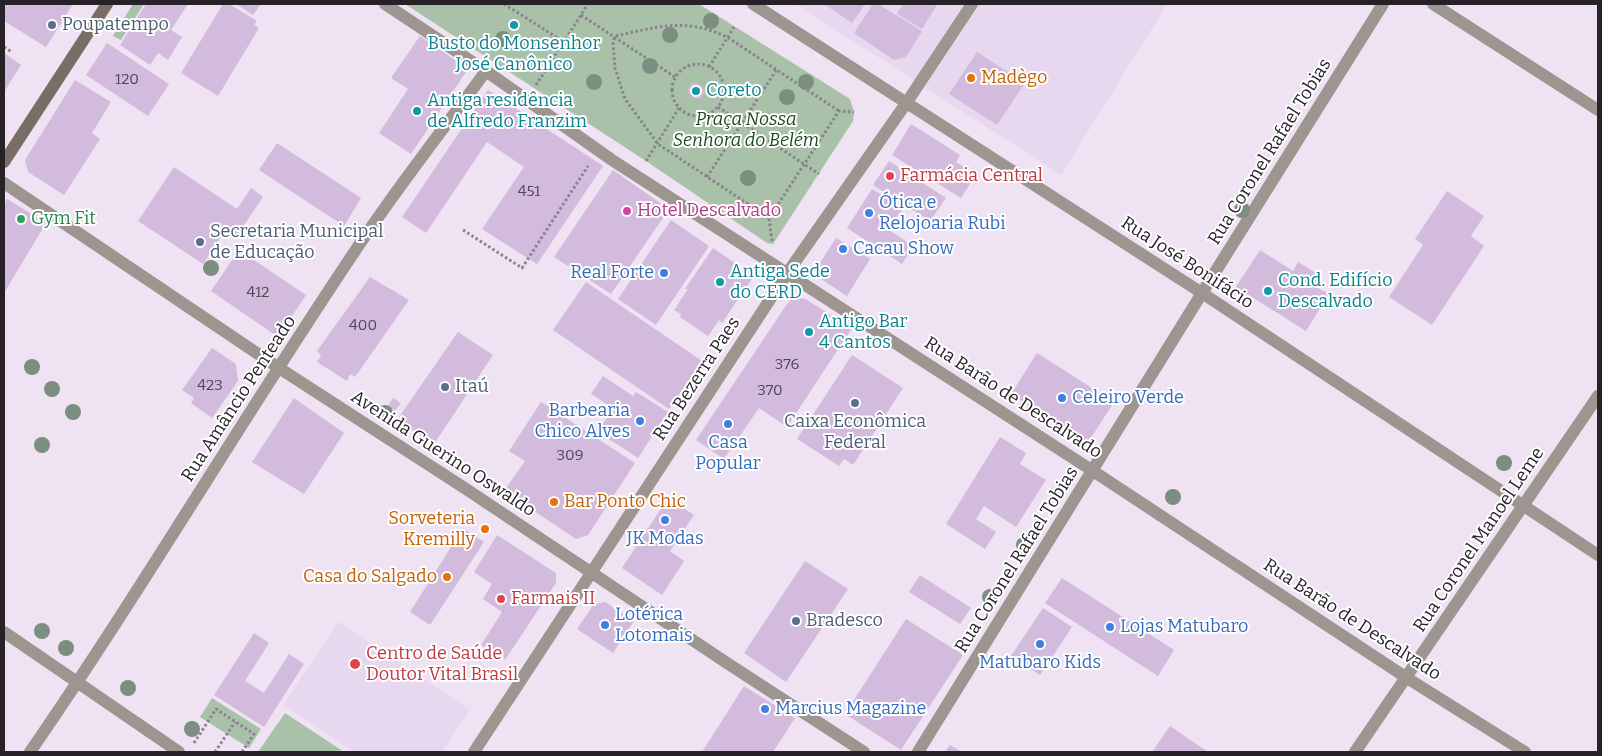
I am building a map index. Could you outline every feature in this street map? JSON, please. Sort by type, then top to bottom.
[{"type":"main road","points":[[4,162],[107,4]]},
{"type":"street","name":"Rua Barão de Descalvado","points":[[385,4],[486,71],[612,160],[788,272],[1407,678],[1525,752]]},
{"type":"street","name":"Rua José Bonifácio","points":[[753,4],[1202,293],[1598,555]]},
{"type":"street","name":"Rua Bezerra Paes","points":[[474,752],[788,272],[972,4]]},
{"type":"street","name":"Rua Coronel Rafael Tobias","points":[[918,752],[1383,4]]},
{"type":"street","points":[[1433,4],[1598,110]]},
{"type":"street","name":"Rua Amâncio Penteado","points":[[30,752],[78,683],[360,244],[486,71]]},
{"type":"street","name":"Avenida Guerino Oswaldo","points":[[4,183],[279,368],[864,752]]},
{"type":"street","name":"Rua Coronel Manoel Leme","points":[[1355,752],[1598,396]]},
{"type":"street","points":[[4,632],[179,752]]},
{"type":"path","points":[[504,4],[564,42]]},
{"type":"path","points":[[534,88],[588,4]]},
{"type":"path","points":[[581,15],[675,77]]},
{"type":"path","points":[[615,36],[666,25],[690,25],[712,30],[727,37],[839,111],[854,112]]},
{"type":"path","points":[[709,66],[734,27]]},
{"type":"path","points":[[615,36],[613,42],[615,68],[625,99],[658,144],[769,218]]},
{"type":"path","points":[[4,47],[12,52]]},
{"type":"path","points":[[702,64],[709,66],[720,77],[724,93],[722,100],[711,113],[703,116],[686,114],[674,102],[672,85],[675,77],[686,66],[702,64]]},
{"type":"path","points":[[707,177],[777,69]]},
{"type":"path","points":[[718,107],[819,174]]},
{"type":"path","points":[[646,161],[679,108]]},
{"type":"path","points":[[772,244],[769,218],[839,111]]},
{"type":"path","points":[[463,230],[522,268],[592,159]]},
{"type":"path","points":[[193,745],[216,709],[254,734],[242,752]]},
{"type":"path","points":[[215,752],[235,722]]},
{"type":"shaded area","points":[[796,4],[1167,4],[1061,175]]},
{"type":"shaded area","name":"Centro de Saúde Doutor Vital Brasil","points":[[338,622],[470,710],[442,752],[354,752],[283,705]]},
{"type":"green space","points":[[133,4],[144,4],[121,40],[113,36]]},
{"type":"green space","name":"Praça Nossa Senhora do Belém","points":[[405,4],[699,4],[850,99],[854,112],[853,121],[773,244],[767,243],[646,161]]},
{"type":"green space","points":[[212,698],[261,729],[249,748],[200,717]]},
{"type":"green space","points":[[285,713],[341,750],[340,752],[258,752]]},
{"type":"building","points":[[4,4],[73,4],[46,47],[4,21]]},
{"type":"building","points":[[146,4],[188,4],[171,30],[182,37],[168,60],[158,53],[150,65],[120,45]]},
{"type":"building","points":[[223,4],[229,4],[257,21],[254,25],[259,28],[218,96],[181,73]]},
{"type":"building","points":[[236,4],[261,4],[253,15]]},
{"type":"building","points":[[824,4],[865,4],[852,23]]},
{"type":"building","points":[[873,4],[878,4],[922,31],[906,57],[894,60],[854,33]]},
{"type":"building","points":[[903,4],[937,5],[922,29],[897,14]]},
{"type":"building","name":"Antiga residência de Alfredo Franzim","points":[[420,36],[468,69],[411,154],[379,133],[408,89],[391,78]]},
{"type":"building","points":[[107,43],[169,84],[148,116],[86,75]]},
{"type":"building","points":[[977,52],[1025,83],[997,125],[949,94]]},
{"type":"building","points":[[4,53],[21,65],[4,92]]},
{"type":"building","points":[[75,80],[111,102],[92,133],[100,139],[64,195],[28,172],[25,160]]},
{"type":"building","name":"Coreto","points":[[692,83],[700,84],[705,91],[701,99],[693,98],[687,91]]},
{"type":"building","points":[[488,90],[603,166],[537,264],[482,229],[524,167],[487,142],[426,233],[402,217]]},
{"type":"building","points":[[911,124],[960,155],[956,162],[976,174],[961,198],[892,155]]},
{"type":"building","points":[[277,143],[361,198],[344,226],[259,170]]},
{"type":"building","points":[[889,161],[946,198],[930,221],[873,185]]},
{"type":"building","points":[[174,167],[237,209],[251,188],[263,197],[235,238],[225,231],[203,264],[138,221]]},
{"type":"building","points":[[613,170],[669,209],[611,294],[554,257]]},
{"type":"building","points":[[872,189],[903,208],[889,230],[913,246],[902,264],[847,228]]},
{"type":"building","points":[[1447,191],[1484,216],[1471,236],[1484,246],[1432,325],[1389,297],[1423,245],[1415,239]]},
{"type":"building","points":[[7,199],[46,223],[4,293],[4,204]]},
{"type":"building","name":"Real Forte","points":[[671,220],[709,246],[656,325],[618,299]]},
{"type":"building","points":[[836,238],[870,259],[847,296],[821,279],[816,269]]},
{"type":"building","name":"Antiga Sede do CERD","points":[[713,248],[754,276],[722,323],[719,320],[708,336],[680,317],[681,314],[674,310],[688,289],[685,289]]},
{"type":"building","points":[[239,250],[306,295],[278,337],[211,291]]},
{"type":"building","name":"Cond. Edifício Descalvado","points":[[1260,250],[1293,271],[1298,262],[1319,275],[1313,285],[1329,294],[1306,331],[1236,287]]},
{"type":"building","points":[[370,277],[409,300],[355,377],[350,374],[347,381],[317,362],[321,355],[317,351]]},
{"type":"building","points":[[586,282],[702,361],[669,409],[553,330]]},
{"type":"building","points":[[794,297],[805,299],[852,328],[787,427],[759,408],[724,459],[696,440],[787,304]]},
{"type":"building","name":"Itaú","points":[[458,332],[493,355],[434,444],[397,420]]},
{"type":"building","points":[[212,348],[236,364],[238,381],[212,418],[191,403],[194,398],[182,390]]},
{"type":"building","name":"Celeiro Verde","points":[[1037,353],[1114,402],[1087,444],[1011,394]]},
{"type":"building","points":[[852,355],[903,388],[853,465],[844,459],[839,466],[797,439]]},
{"type":"building","points":[[603,376],[633,396],[636,392],[668,412],[638,458],[598,432],[613,408],[591,394]]},
{"type":"building","points":[[294,398],[344,433],[304,494],[252,462]]},
{"type":"building","points":[[393,398],[401,403],[395,411],[388,406]]},
{"type":"building","points":[[541,402],[635,463],[588,535],[576,539],[504,491],[525,461],[509,451]]},
{"type":"building","points":[[1000,437],[1026,453],[1020,464],[1046,480],[1016,527],[984,506],[976,519],[996,532],[985,549],[946,524]]},
{"type":"building","points":[[668,498],[694,515],[670,551],[684,561],[662,595],[622,568]]},
{"type":"building","name":"Casa do Salgado","points":[[463,528],[484,542],[430,625],[410,612]]},
{"type":"building","points":[[497,535],[556,573],[556,583],[505,660],[481,645],[502,612],[483,599],[492,584],[474,572]]},
{"type":"building","name":"Bradesco","points":[[805,561],[848,589],[786,682],[744,653]]},
{"type":"building","points":[[920,575],[971,608],[960,624],[909,592]]},
{"type":"building","name":"Lojas Matubaro","points":[[1062,578],[1174,650],[1158,676],[1045,603]]},
{"type":"building","name":"Lotérica Lotomais","points":[[605,602],[634,621],[613,653],[577,629],[594,604]]},
{"type":"building","name":"Matubaro Kids","points":[[1043,608],[1072,627],[1040,675],[1011,656]]},
{"type":"building","points":[[906,619],[963,655],[901,750],[845,714]]},
{"type":"building","points":[[254,633],[269,643],[245,681],[264,693],[289,654],[304,664],[264,727],[214,695]]},
{"type":"building","points":[[744,686],[795,718],[773,752],[702,752]]},
{"type":"building","points":[[1170,726],[1208,752],[1152,752]]},
{"type":"building","points":[[950,745],[962,752],[945,752]]},
{"type":"place","name":"Poupatempo","points":[[52,25]]},
{"type":"place","name":"Busto do Monsenhor José Canônico","points":[[514,25]]},
{"type":"place","name":"Madègo","points":[[971,78]]},
{"type":"place","name":"Coreto","points":[[696,91]]},
{"type":"place","name":"Antiga residência de Alfredo Franzim","points":[[417,111]]},
{"type":"place","name":"Farmácia Central","points":[[890,176]]},
{"type":"place","name":"Hotel Descalvado","points":[[627,211]]},
{"type":"place","name":"Ótica e Relojoaria Rubi","points":[[869,213]]},
{"type":"place","name":"Gym Fit","points":[[21,219]]},
{"type":"place","name":"Secretaria Municipal de Educação","points":[[200,242]]},
{"type":"place","name":"Cacau Show","points":[[843,249]]},
{"type":"place","name":"Real Forte","points":[[664,273]]},
{"type":"place","name":"Antiga Sede do CERD","points":[[720,282]]},
{"type":"place","name":"Cond. Edifício Descalvado","points":[[1268,291]]},
{"type":"place","name":"Antigo Bar 4 Cantos","points":[[809,332]]},
{"type":"place","name":"Itaú","points":[[445,387]]},
{"type":"place","name":"Celeiro Verde","points":[[1062,398]]},
{"type":"place","name":"Caixa Econômica Federal","points":[[855,403]]},
{"type":"place","name":"Barbearia Chico Alves","points":[[640,421]]},
{"type":"place","name":"Casa Popular","points":[[728,424]]},
{"type":"place","name":"Bar Ponto Chic","points":[[554,502]]},
{"type":"place","name":"JK Modas","points":[[665,520]]},
{"type":"place","name":"Sorveteria Kremilly","points":[[485,529]]},
{"type":"place","name":"Casa do Salgado","points":[[447,577]]},
{"type":"place","name":"Farmais II","points":[[501,599]]},
{"type":"place","name":"Bradesco","points":[[796,621]]},
{"type":"place","name":"Lotérica Lotomais","points":[[605,625]]},
{"type":"place","name":"Lojas Matubaro","points":[[1110,627]]},
{"type":"place","name":"Matubaro Kids","points":[[1040,644]]},
{"type":"place","name":"Centro de Saúde Doutor Vital Brasil","points":[[355,664]]},
{"type":"place","name":"Marcius Magazine","points":[[765,709]]}]
